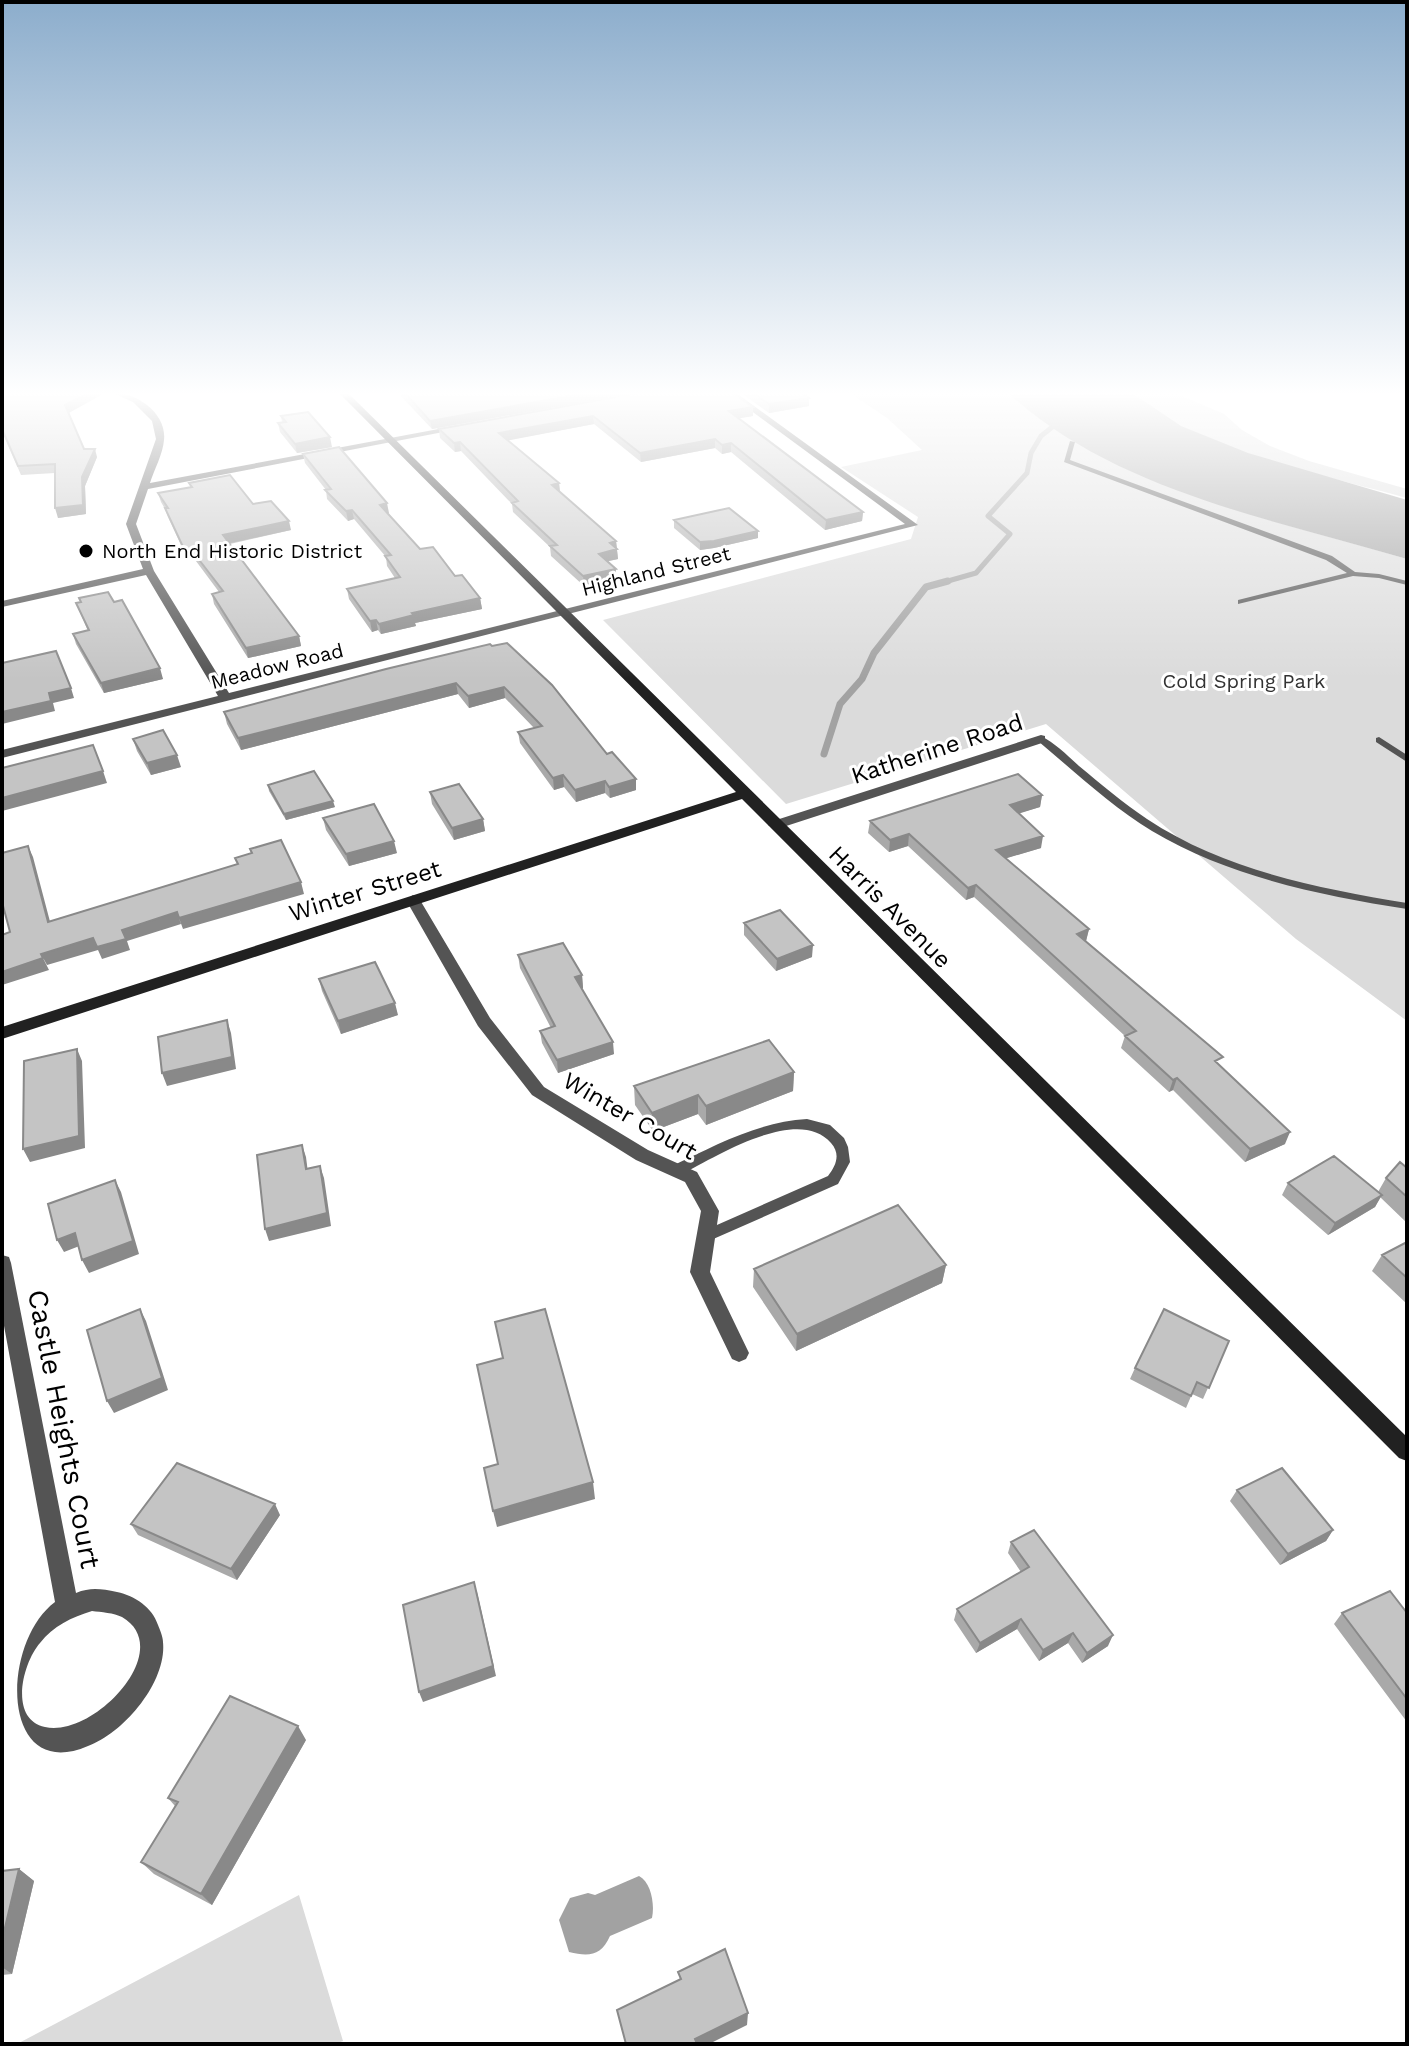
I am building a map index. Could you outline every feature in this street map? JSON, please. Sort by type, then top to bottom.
[{"type":"main road","name":"Harris Avenue","points":[[436,488],[1407,1451]]},
{"type":"main road","name":"Winter Street","points":[[2,1033],[743,794]]},
{"type":"street","points":[[143,488],[131,524],[149,571],[225,697]]},
{"type":"street","name":"Highland Street","points":[[561,613],[913,525],[863,488]]},
{"type":"street","points":[[2,604],[149,571]]},
{"type":"street","name":"Meadow Road","points":[[2,754],[561,613]]},
{"type":"street","name":"Katherine Road","points":[[775,825],[1041,739]]},
{"type":"street","name":"Winter Court","points":[[413,900],[484,1022],[538,1091],[642,1155],[691,1177],[710,1211],[700,1272],[739,1353]]},
{"type":"street","name":"Castle Heights Court","points":[[2,1263],[67,1607]]},
{"type":"street","name":"Castle Heights Court","points":[[92,1599],[115,1599],[134,1608],[146,1623],[152,1644],[149,1668],[138,1693],[119,1715],[96,1732],[72,1740],[49,1741],[29,1735],[15,1721],[7,1703],[8,1681],[14,1659],[28,1638],[46,1620],[67,1607],[92,1599]]},
{"type":"lane","points":[[1141,488],[1329,558],[1353,574]]},
{"type":"lane","points":[[1241,602],[1353,574],[1407,583]]},
{"type":"lane","name":"Katherine Road","points":[[1041,739],[1129,810],[1189,847],[1272,876],[1357,898],[1407,906]]},
{"type":"lane","points":[[1379,740],[1407,759]]},
{"type":"lane","points":[[677,1170],[754,1133],[787,1125],[815,1124],[833,1132],[844,1149],[844,1167],[833,1180],[706,1236]]},
{"type":"green space","name":"Cold Spring Park","points":[[874,488],[1175,488],[1250,514],[1407,559],[1407,1021],[1296,939],[1046,724],[786,804],[603,620],[911,539],[918,517]]},
{"type":"green space","points":[[1371,488],[1405,488],[1407,498]]},
{"type":"green space","points":[[299,1895],[343,2041],[335,2044],[17,2044]]},
{"type":"shaded area","points":[[1173,488],[1368,488],[1407,500],[1407,559],[1250,515]]},
{"type":"shaded area","points":[[639,1876],[647,1883],[651,1894],[652,1918],[610,1936],[603,1948],[594,1953],[569,1952],[559,1920],[570,1898],[588,1893],[595,1895]]},
{"type":"building","points":[[55,488],[82,488],[83,505],[55,508]]},
{"type":"building","points":[[184,488],[241,488],[253,504],[271,501],[289,521],[223,535],[299,636],[246,648],[212,594],[223,591],[190,548],[184,549],[165,508],[168,508],[158,493]]},
{"type":"building","points":[[375,488],[387,503],[380,505],[420,549],[433,547],[455,576],[462,575],[480,598],[412,613],[414,615],[379,624],[376,620],[370,621],[347,589],[400,577],[385,556],[391,555],[352,510],[346,511],[325,490]]},
{"type":"building","points":[[506,488],[556,488],[616,541],[610,543],[617,549],[599,554],[616,569],[583,576],[550,546],[557,545],[512,503],[518,501]]},
{"type":"building","points":[[787,488],[832,488],[863,512],[826,520]]},
{"type":"building","points":[[729,508],[758,531],[700,542],[674,520]]},
{"type":"building","points":[[108,592],[114,602],[122,600],[160,668],[101,683],[73,634],[89,630],[76,603],[81,602],[79,598]]},
{"type":"building","points":[[507,643],[552,685],[607,754],[612,752],[636,779],[609,787],[605,781],[575,790],[563,775],[553,778],[518,732],[542,726],[504,687],[468,696],[456,683],[238,738],[224,712],[386,669],[490,644]]},
{"type":"building","points":[[56,651],[71,688],[49,693],[51,701],[2,712],[2,663]]},
{"type":"building","points":[[163,730],[177,755],[147,763],[133,739]]},
{"type":"building","points":[[93,745],[103,771],[2,798],[2,768]]},
{"type":"building","points":[[314,771],[333,801],[284,814],[268,785]]},
{"type":"building","points":[[1018,774],[1042,795],[1010,805],[1043,836],[996,850],[1089,929],[1077,934],[1223,1057],[1215,1061],[1290,1132],[1250,1149],[1177,1078],[1173,1080],[1125,1036],[1136,1031],[976,885],[968,888],[909,834],[890,840],[870,821]]},
{"type":"building","points":[[459,784],[483,819],[452,828],[430,792]]},
{"type":"building","points":[[374,804],[394,841],[346,854],[323,818]]},
{"type":"building","points":[[281,840],[301,882],[179,918],[177,912],[122,930],[126,939],[97,947],[93,938],[41,954],[43,958],[2,972],[2,935],[10,932],[2,902],[2,853],[28,846],[48,922],[238,864],[235,858],[252,853],[250,849]]},
{"type":"building","points":[[780,910],[813,945],[777,959],[744,923]]},
{"type":"building","points":[[563,943],[582,975],[575,977],[613,1042],[557,1060],[540,1031],[555,1026],[518,955]]},
{"type":"building","points":[[375,962],[395,1003],[338,1021],[319,979]]},
{"type":"building","points":[[227,1020],[232,1057],[162,1073],[158,1037]]},
{"type":"building","points":[[769,1040],[794,1072],[706,1106],[698,1095],[652,1113],[634,1086]]},
{"type":"building","points":[[77,1049],[79,1136],[23,1149],[24,1061]]},
{"type":"building","points":[[302,1145],[306,1169],[320,1166],[327,1213],[265,1229],[257,1155]]},
{"type":"building","points":[[1334,1156],[1382,1195],[1335,1223],[1288,1183]]},
{"type":"building","points":[[1400,1162],[1407,1168],[1407,1197],[1386,1178]]},
{"type":"building","points":[[115,1180],[133,1241],[82,1260],[75,1233],[57,1240],[48,1204]]},
{"type":"building","points":[[898,1205],[946,1265],[797,1334],[754,1269]]},
{"type":"building","points":[[1407,1242],[1407,1278],[1382,1255]]},
{"type":"building","points":[[140,1309],[162,1378],[107,1401],[87,1330]]},
{"type":"building","points":[[545,1309],[593,1482],[493,1511],[484,1468],[498,1464],[477,1365],[503,1358],[495,1322]]},
{"type":"building","points":[[1164,1309],[1229,1341],[1209,1388],[1197,1382],[1191,1396],[1135,1368]]},
{"type":"building","points":[[177,1463],[275,1504],[231,1569],[131,1524]]},
{"type":"building","points":[[1282,1468],[1333,1530],[1288,1554],[1237,1490]]},
{"type":"building","points":[[1034,1530],[1113,1635],[1087,1653],[1073,1633],[1043,1650],[1021,1619],[980,1643],[957,1609],[1029,1567],[1011,1542]]},
{"type":"building","points":[[474,1582],[493,1666],[419,1692],[403,1605]]},
{"type":"building","points":[[1390,1591],[1407,1613],[1407,1699],[1342,1613]]},
{"type":"building","points":[[230,1696],[298,1726],[201,1894],[141,1862],[178,1802],[168,1798]]},
{"type":"building","points":[[19,1869],[2,1940],[2,1871]]},
{"type":"building","points":[[725,1949],[748,2013],[695,2039],[697,2044],[626,2044],[617,2010],[681,1979],[678,1972]]},
{"type":"waterway","points":[[948,581],[976,573],[1010,534],[988,516],[1013,488]]},
{"type":"waterway","points":[[824,754],[840,704],[862,679],[874,653],[926,587],[948,581]]},
{"type":"waterway","points":[[941,583],[948,581]]},
{"type":"place","name":"North End Historic District","points":[[86,551]]}]
